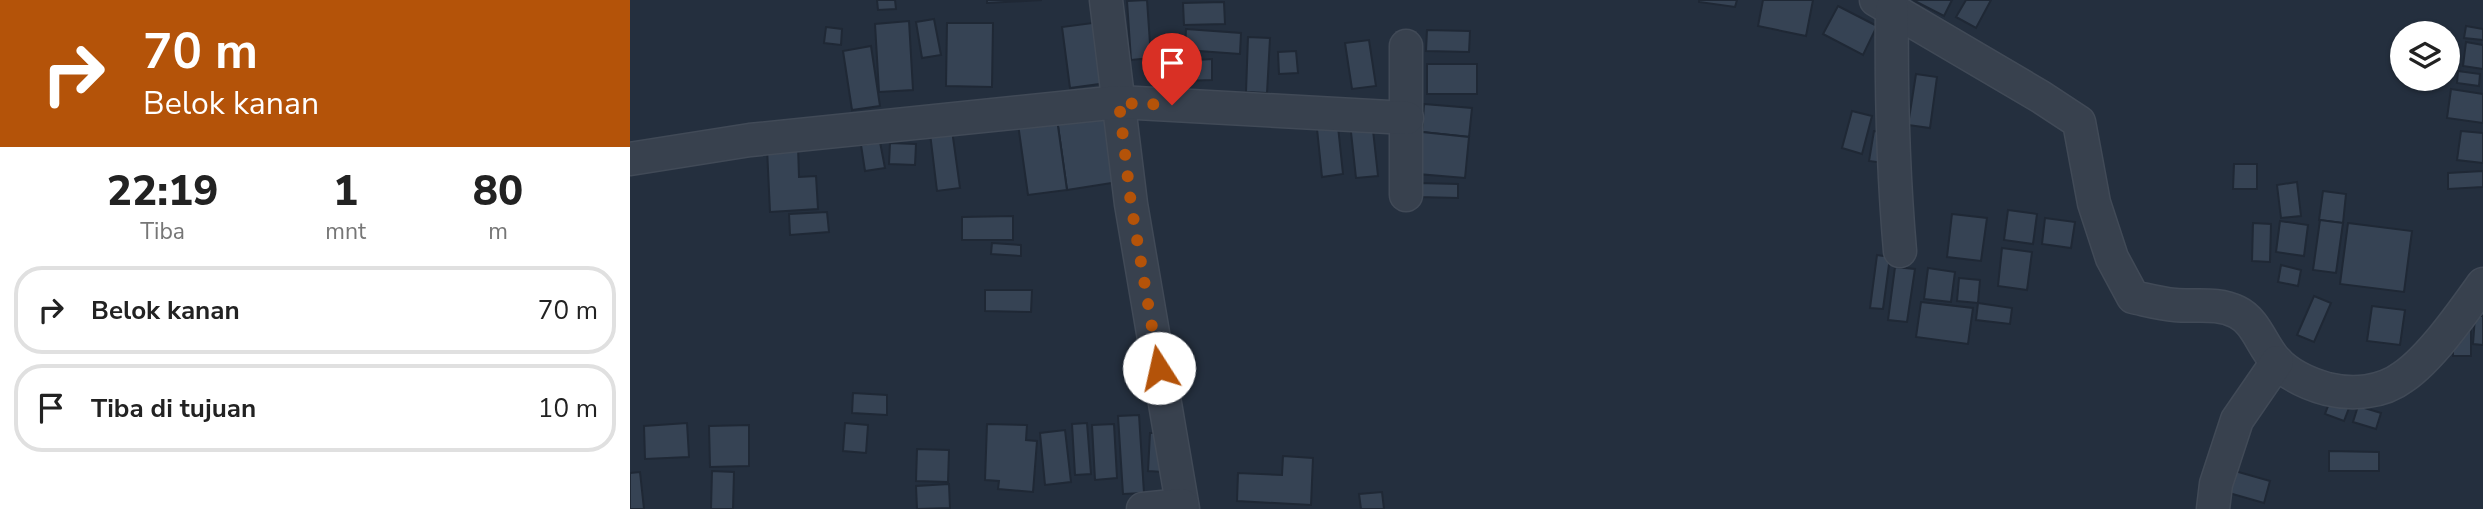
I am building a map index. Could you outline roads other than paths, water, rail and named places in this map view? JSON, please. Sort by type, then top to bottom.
[{"type":"street","points":[[1106,0],[1131,204],[1182,507],[1143,509]]},
{"type":"street","points":[[1884,5],[1900,251]]},
{"type":"street","points":[[1884,5],[2041,97],[2078,122],[2098,214],[2112,258],[2133,297],[2174,305],[2214,304],[2237,312],[2251,321],[2258,337],[2277,362],[2309,384],[2358,393],[2381,388],[2403,377],[2455,322],[2483,285]]},
{"type":"street","points":[[1406,46],[1406,195]]},
{"type":"street","points":[[630,159],[750,140],[1119,103],[1407,118]]},
{"type":"street","points":[[2213,509],[2216,484],[2237,420],[2277,362]]}]
